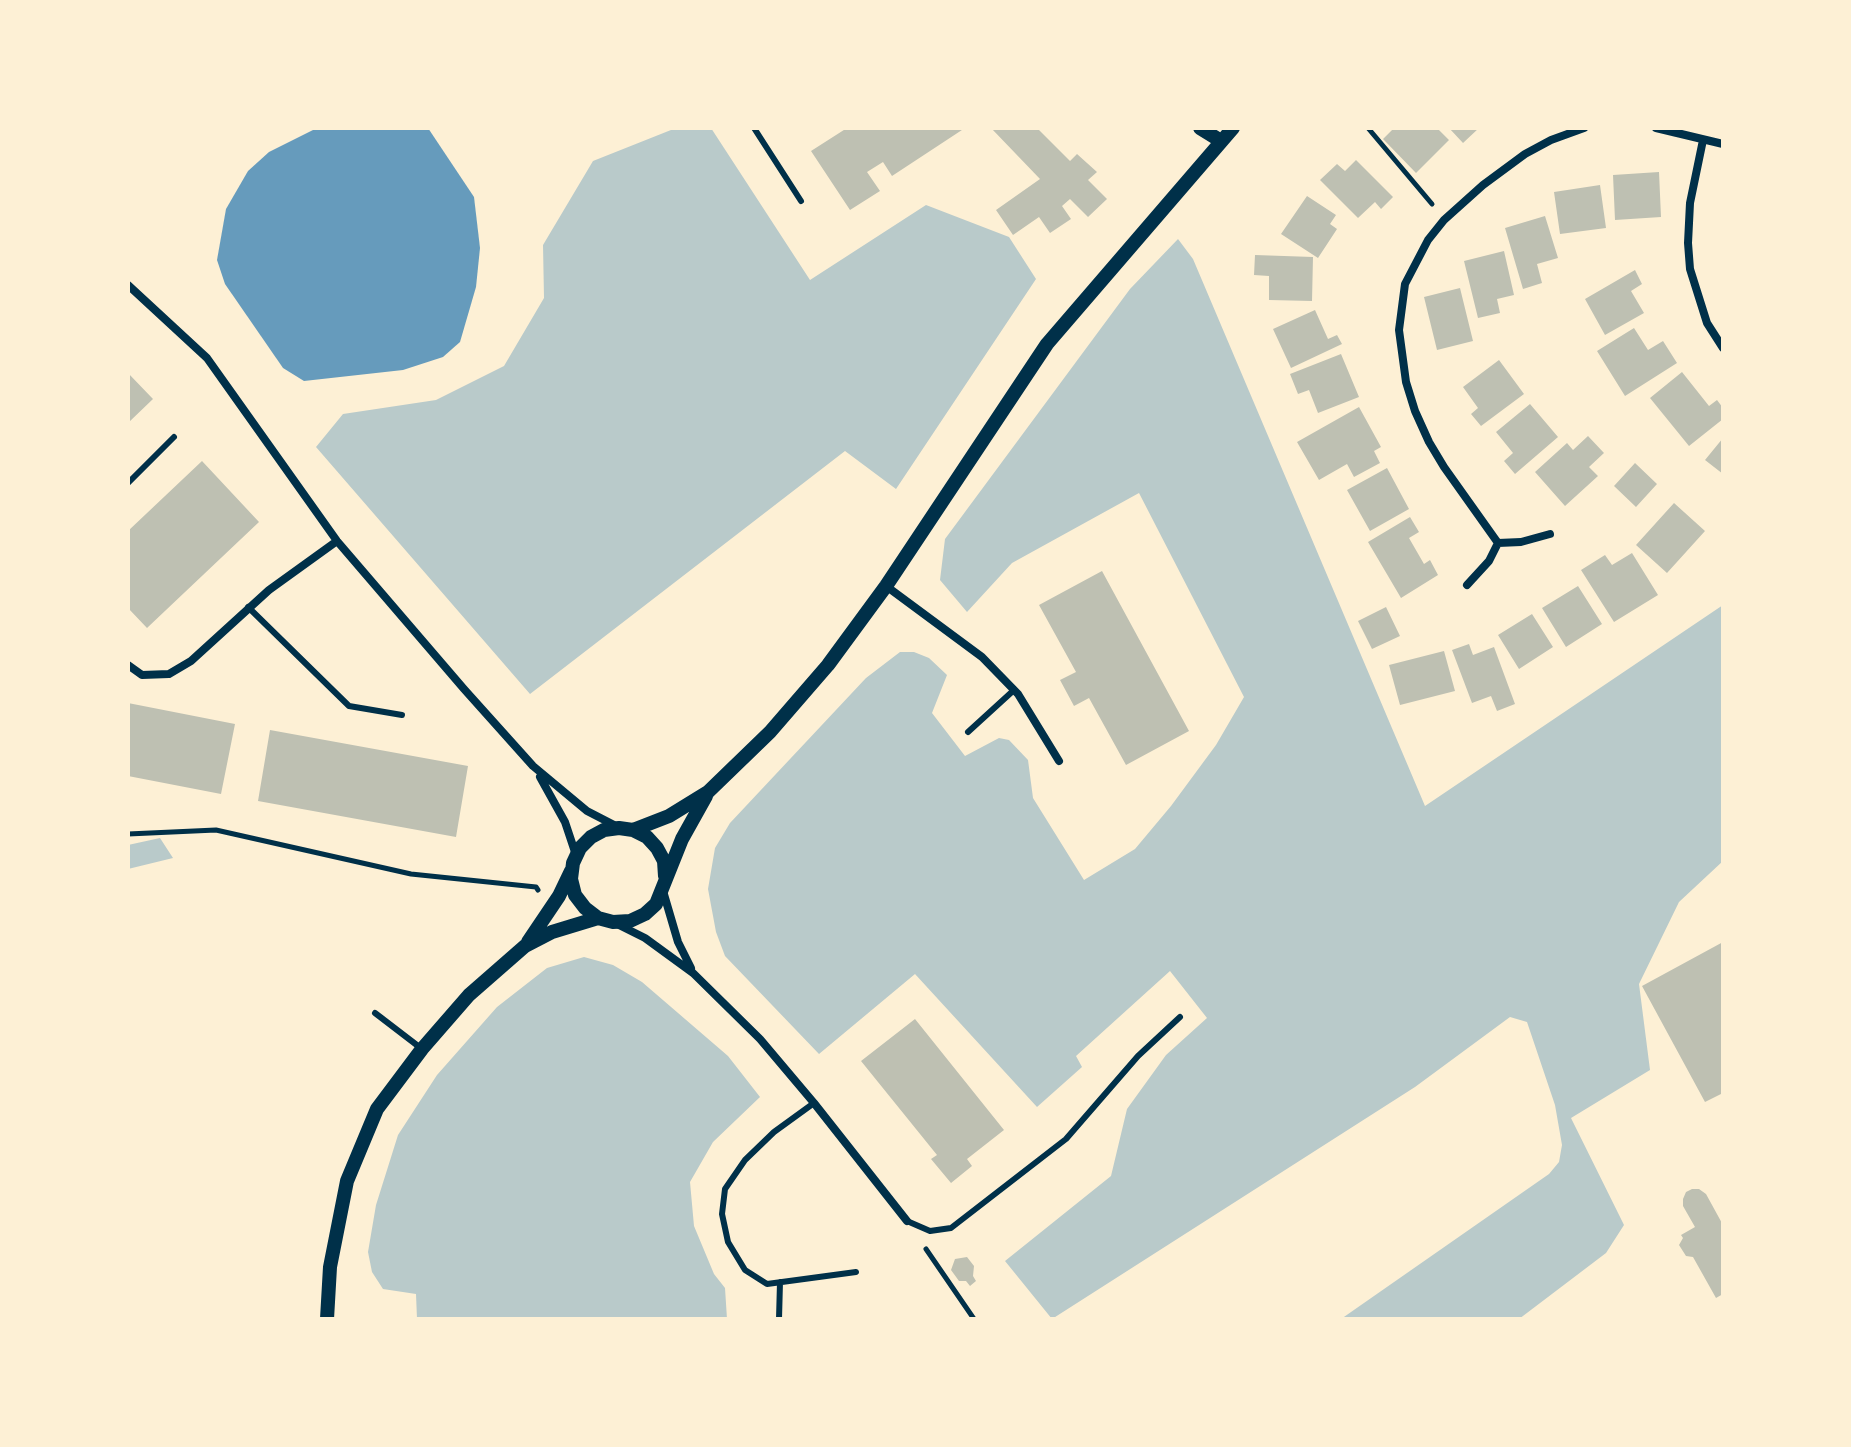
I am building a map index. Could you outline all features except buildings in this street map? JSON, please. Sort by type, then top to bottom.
[{"type":"street","points":[[1200,128],[1221,141]]},
{"type":"street","points":[[525,946],[553,905],[591,837],[604,830],[626,829],[669,816],[708,792],[770,732],[828,665],[886,586],[1047,344],[1233,128]]},
{"type":"street","points":[[1498,543],[1429,442],[1415,411],[1401,355],[1399,330],[1405,284],[1428,240],[1444,220],[1483,185],[1525,154],[1584,128]]},
{"type":"street","points":[[1656,128],[1723,144]]},
{"type":"street","points":[[1703,140],[1690,203],[1690,269],[1707,323],[1723,348]]},
{"type":"street","points":[[128,285],[207,358],[337,541],[533,766],[553,796],[565,822],[574,863],[571,879],[575,895],[585,908],[598,918],[645,938],[693,973],[760,1039],[907,1221]]},
{"type":"street","points":[[1498,543],[1521,542],[1550,534]]},
{"type":"street","points":[[128,665],[142,675],[169,674],[191,661],[248,607],[337,541]]},
{"type":"street","points":[[1467,585],[1489,561],[1498,543]]},
{"type":"street","points":[[886,586],[982,657],[1027,706],[1059,761]]},
{"type":"street","points":[[533,766],[587,811],[647,837],[657,848],[664,861],[664,883],[678,942],[693,973]]},
{"type":"street","points":[[613,922],[630,921],[656,904],[682,839],[708,792]]},
{"type":"street","points":[[327,1319],[330,1267],[347,1181],[377,1109],[422,1049],[469,995],[525,946],[552,932],[598,918]]},
{"type":"lane","points":[[754,128],[801,201]]},
{"type":"lane","points":[[128,483],[174,437]]},
{"type":"lane","points":[[248,607],[349,706],[402,715]]},
{"type":"lane","points":[[968,732],[1014,690]]},
{"type":"lane","points":[[375,1013],[422,1049]]},
{"type":"lane","points":[[907,1221],[930,1231],[951,1228],[1066,1139],[1138,1056],[1180,1017]]},
{"type":"lane","points":[[814,1103],[764,1141],[745,1160],[725,1189],[722,1214],[728,1242],[745,1270],[767,1284],[856,1272]]},
{"type":"lane","points":[[779,1319],[780,1282]]},
{"type":"path","points":[[1368,128],[1444,220]]},
{"type":"path","points":[[128,834],[216,830],[411,874],[536,887],[553,905]]},
{"type":"path","points":[[907,1221],[974,1319]]},
{"type":"shaded area","points":[[676,128],[711,128],[810,280],[926,205],[1009,237],[1036,279],[896,489],[845,451],[530,694],[316,447],[343,414],[436,400],[504,366],[544,298],[543,245],[593,161]]},
{"type":"shaded area","points":[[1178,239],[1193,259],[1425,806],[1723,605],[1723,861],[1679,902],[1639,984],[1650,1070],[1571,1118],[1624,1225],[1606,1253],[1519,1319],[1341,1319],[1549,1174],[1559,1162],[1562,1145],[1555,1105],[1527,1022],[1510,1017],[1415,1087],[1052,1319],[1005,1261],[1111,1176],[1127,1109],[1166,1055],[1207,1018],[1170,971],[1076,1056],[1082,1067],[1037,1107],[915,974],[819,1054],[725,956],[716,932],[708,889],[715,848],[730,823],[866,678],[900,652],[914,652],[929,658],[947,675],[932,713],[965,756],[999,738],[1009,740],[1028,760],[1033,798],[1084,880],[1135,849],[1216,745],[1244,697],[1139,493],[1012,563],[967,612],[940,580],[945,539],[1130,289]]},
{"type":"shaded area","points":[[160,838],[173,858],[128,869],[128,845]]},
{"type":"shaded area","points":[[584,957],[613,965],[642,982],[728,1056],[760,1097],[713,1142],[690,1182],[694,1226],[714,1274],[725,1288],[727,1319],[417,1319],[416,1294],[383,1289],[372,1272],[368,1252],[376,1205],[398,1135],[437,1075],[497,1007],[547,968]]},
{"type":"water","points":[[317,128],[428,128],[474,197],[480,248],[476,287],[460,342],[443,357],[403,370],[304,381],[283,368],[225,284],[217,260],[226,209],[248,171],[269,152]]}]
